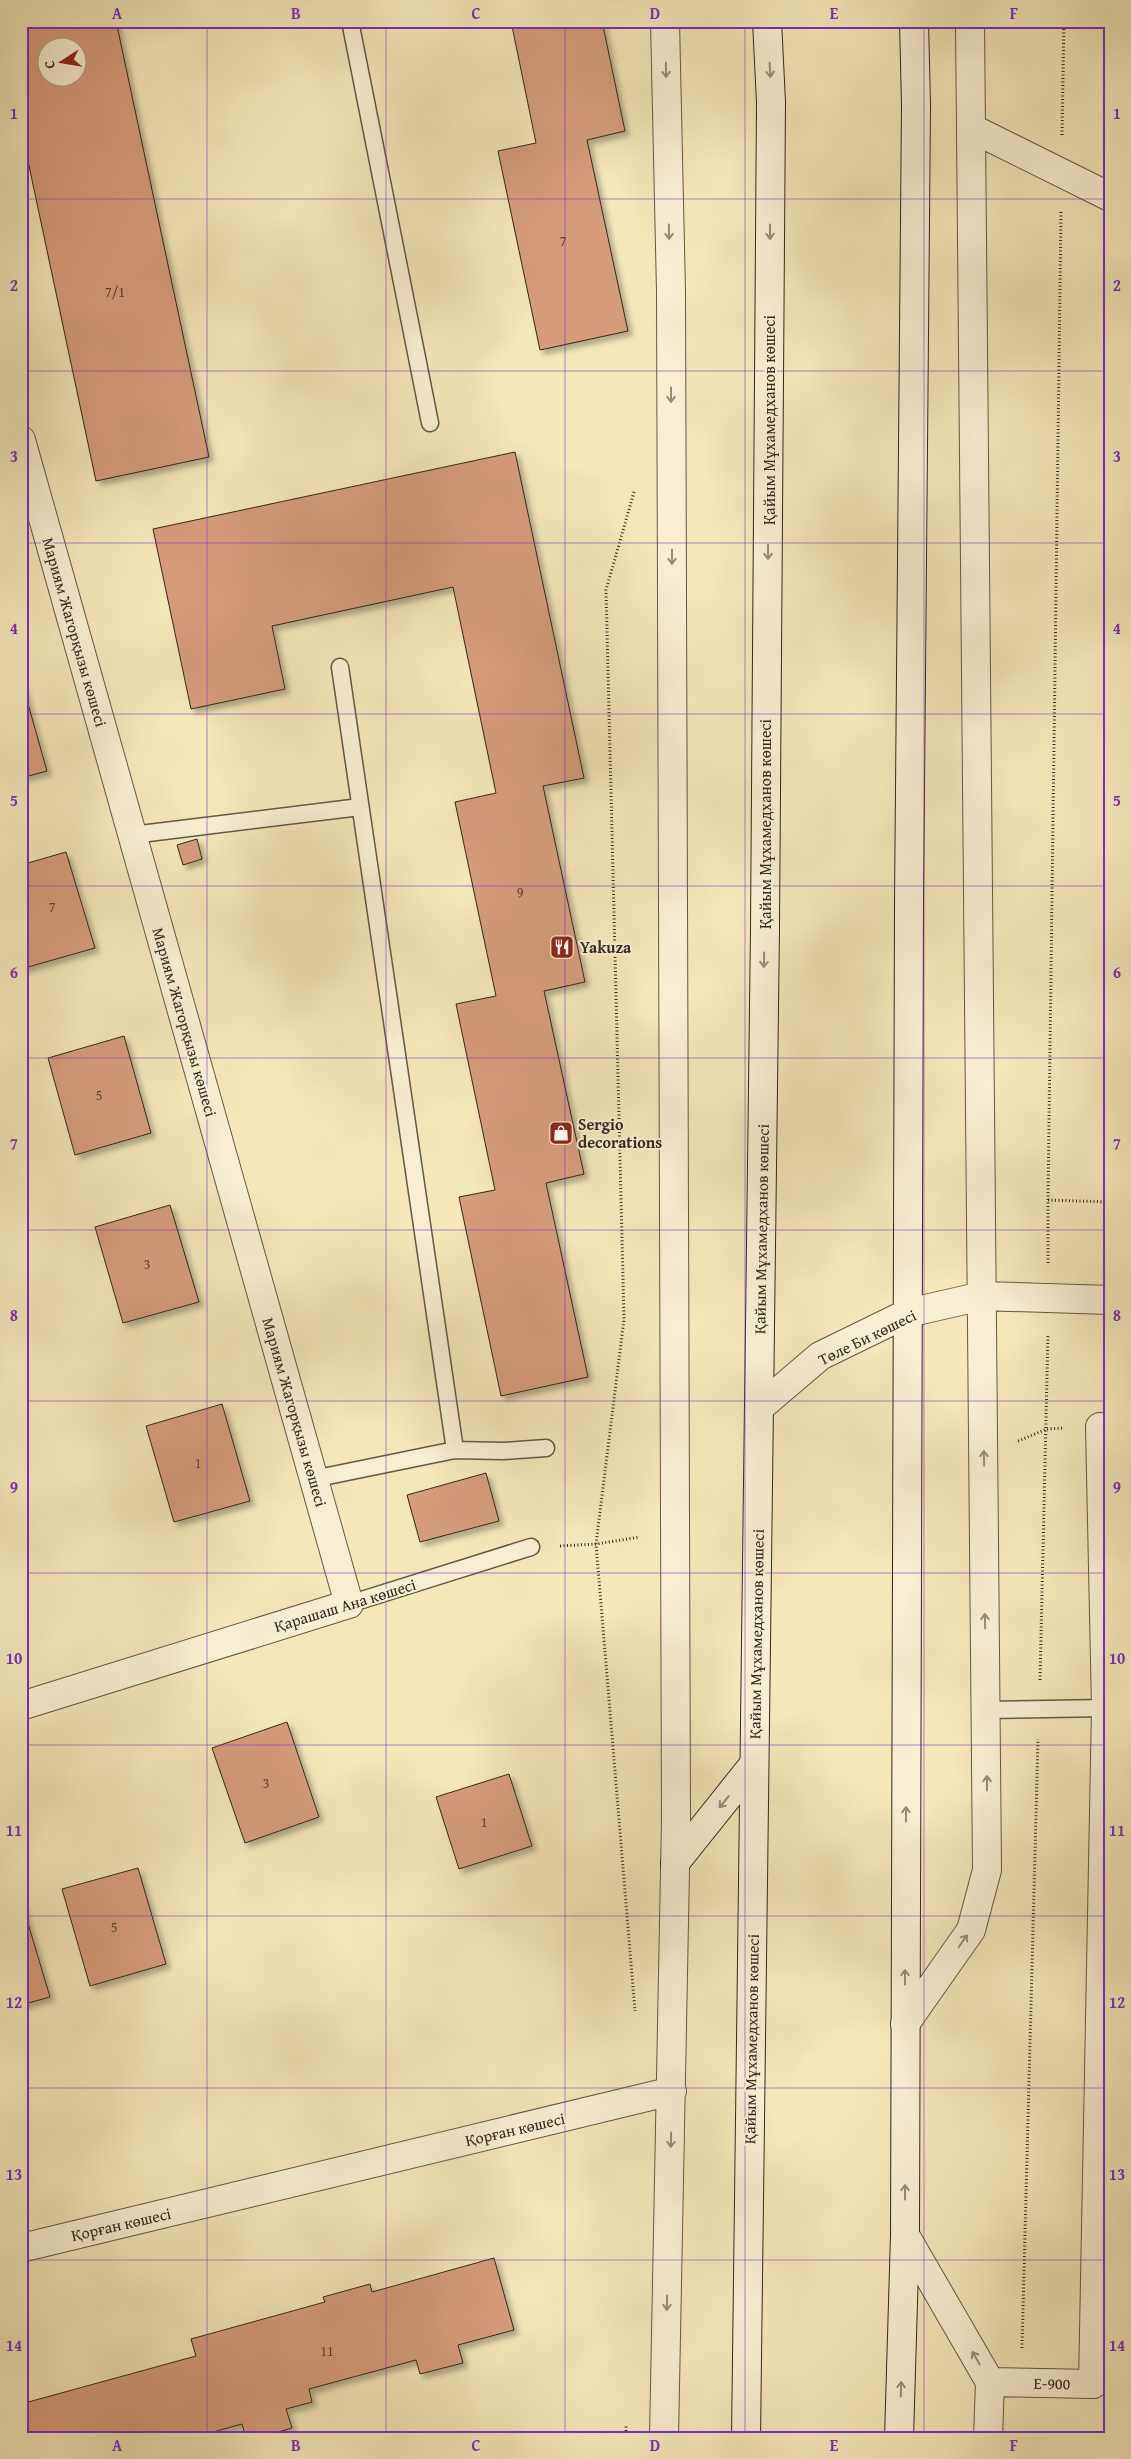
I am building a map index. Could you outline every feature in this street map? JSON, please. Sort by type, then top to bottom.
[{"type":"street","points":[[664,2438],[675,1863],[671,302],[665,21]]},
{"type":"street","name":"Қайым Мұхамедханов көшесі","points":[[746,2438],[759,1408],[771,112],[767,21]]},
{"type":"street","points":[[899,2438],[905,2235],[909,904],[916,105],[914,21]]},
{"type":"street","points":[[905,2024],[971,1930],[988,1870],[970,21]]},
{"type":"street","points":[[971,128],[1110,197]]},
{"type":"street","name":"Мариям Жагорқызы көшесі","points":[[21,440],[349,1604]]},
{"type":"street","name":"Төле Би көшесі","points":[[759,1408],[820,1356],[908,1313],[982,1296],[1110,1300]]},
{"type":"street","points":[[1100,1427],[1106,1708],[1101,2377]]},
{"type":"street","name":"Қарашаш Ана көшесі","points":[[21,1706],[349,1604]]},
{"type":"street","points":[[675,1863],[754,1764]]},
{"type":"street","name":"Қорған көшесі","points":[[21,2248],[672,2091]]},
{"type":"street","points":[[905,2235],[990,2382],[988,2438]]},
{"type":"street","name":"E-900","points":[[990,2382],[1101,2377]]},
{"type":"lane","points":[[350,21],[430,423]]},
{"type":"lane","points":[[340,667],[455,1450]]},
{"type":"lane","points":[[132,835],[360,808]]},
{"type":"lane","points":[[313,1479],[455,1450],[503,1451],[546,1448]]},
{"type":"lane","name":"Қарашаш Ана көшесі","points":[[349,1604],[532,1547]]},
{"type":"lane","points":[[986,1710],[1106,1708]]},
{"type":"path","points":[[1048,1200],[1064,21]]},
{"type":"path","points":[[634,484],[634,494],[606,590],[624,1319],[596,1544],[635,2020]]},
{"type":"path","points":[[984,1457],[1047,1428],[1100,1427]]},
{"type":"path","points":[[1022,2382],[1047,1428]]},
{"type":"path","points":[[532,1547],[596,1544],[675,1532]]},
{"type":"building","points":[[21,21],[116,21],[209,457],[96,481],[21,128]]},
{"type":"building","points":[[511,21],[602,21],[625,131],[587,140],[628,331],[540,350],[498,151],[536,143]]},
{"type":"building","points":[[515,452],[584,778],[543,786],[585,982],[544,991],[584,1174],[546,1183],[588,1377],[501,1396],[459,1197],[495,1190],[456,1004],[496,996],[455,802],[496,793],[453,587],[272,626],[285,689],[191,709],[153,529]]},
{"type":"building","points":[[21,679],[47,771],[21,778]]},
{"type":"building","points":[[197,839],[202,859],[183,865],[177,845]]},
{"type":"building","points":[[66,852],[95,948],[21,969],[21,865]]},
{"type":"building","points":[[124,1036],[151,1133],[75,1155],[48,1058]]},
{"type":"building","points":[[170,1205],[199,1302],[123,1323],[95,1227]]},
{"type":"building","points":[[222,1404],[250,1501],[174,1522],[146,1426]]},
{"type":"building","points":[[486,1473],[499,1521],[420,1542],[407,1495]]},
{"type":"building","points":[[287,1722],[319,1817],[245,1843],[212,1748]]},
{"type":"building","points":[[509,1774],[532,1846],[459,1869],[436,1797]]},
{"type":"building","points":[[138,1868],[166,1964],[90,1986],[62,1889]]},
{"type":"building","points":[[21,1900],[50,1997],[21,2005]]},
{"type":"building","points":[[494,2258],[514,2330],[458,2345],[463,2363],[420,2374],[416,2360],[309,2389],[312,2402],[286,2409],[292,2428],[257,2438],[246,2438],[242,2424],[191,2438],[21,2438],[21,2404],[196,2356],[191,2339],[325,2302],[323,2297],[370,2284],[372,2292]]},
{"type":"place","name":"Yakuza","points":[[562,947]]},
{"type":"place","name":"Sergio decorations","points":[[561,1133]]}]
